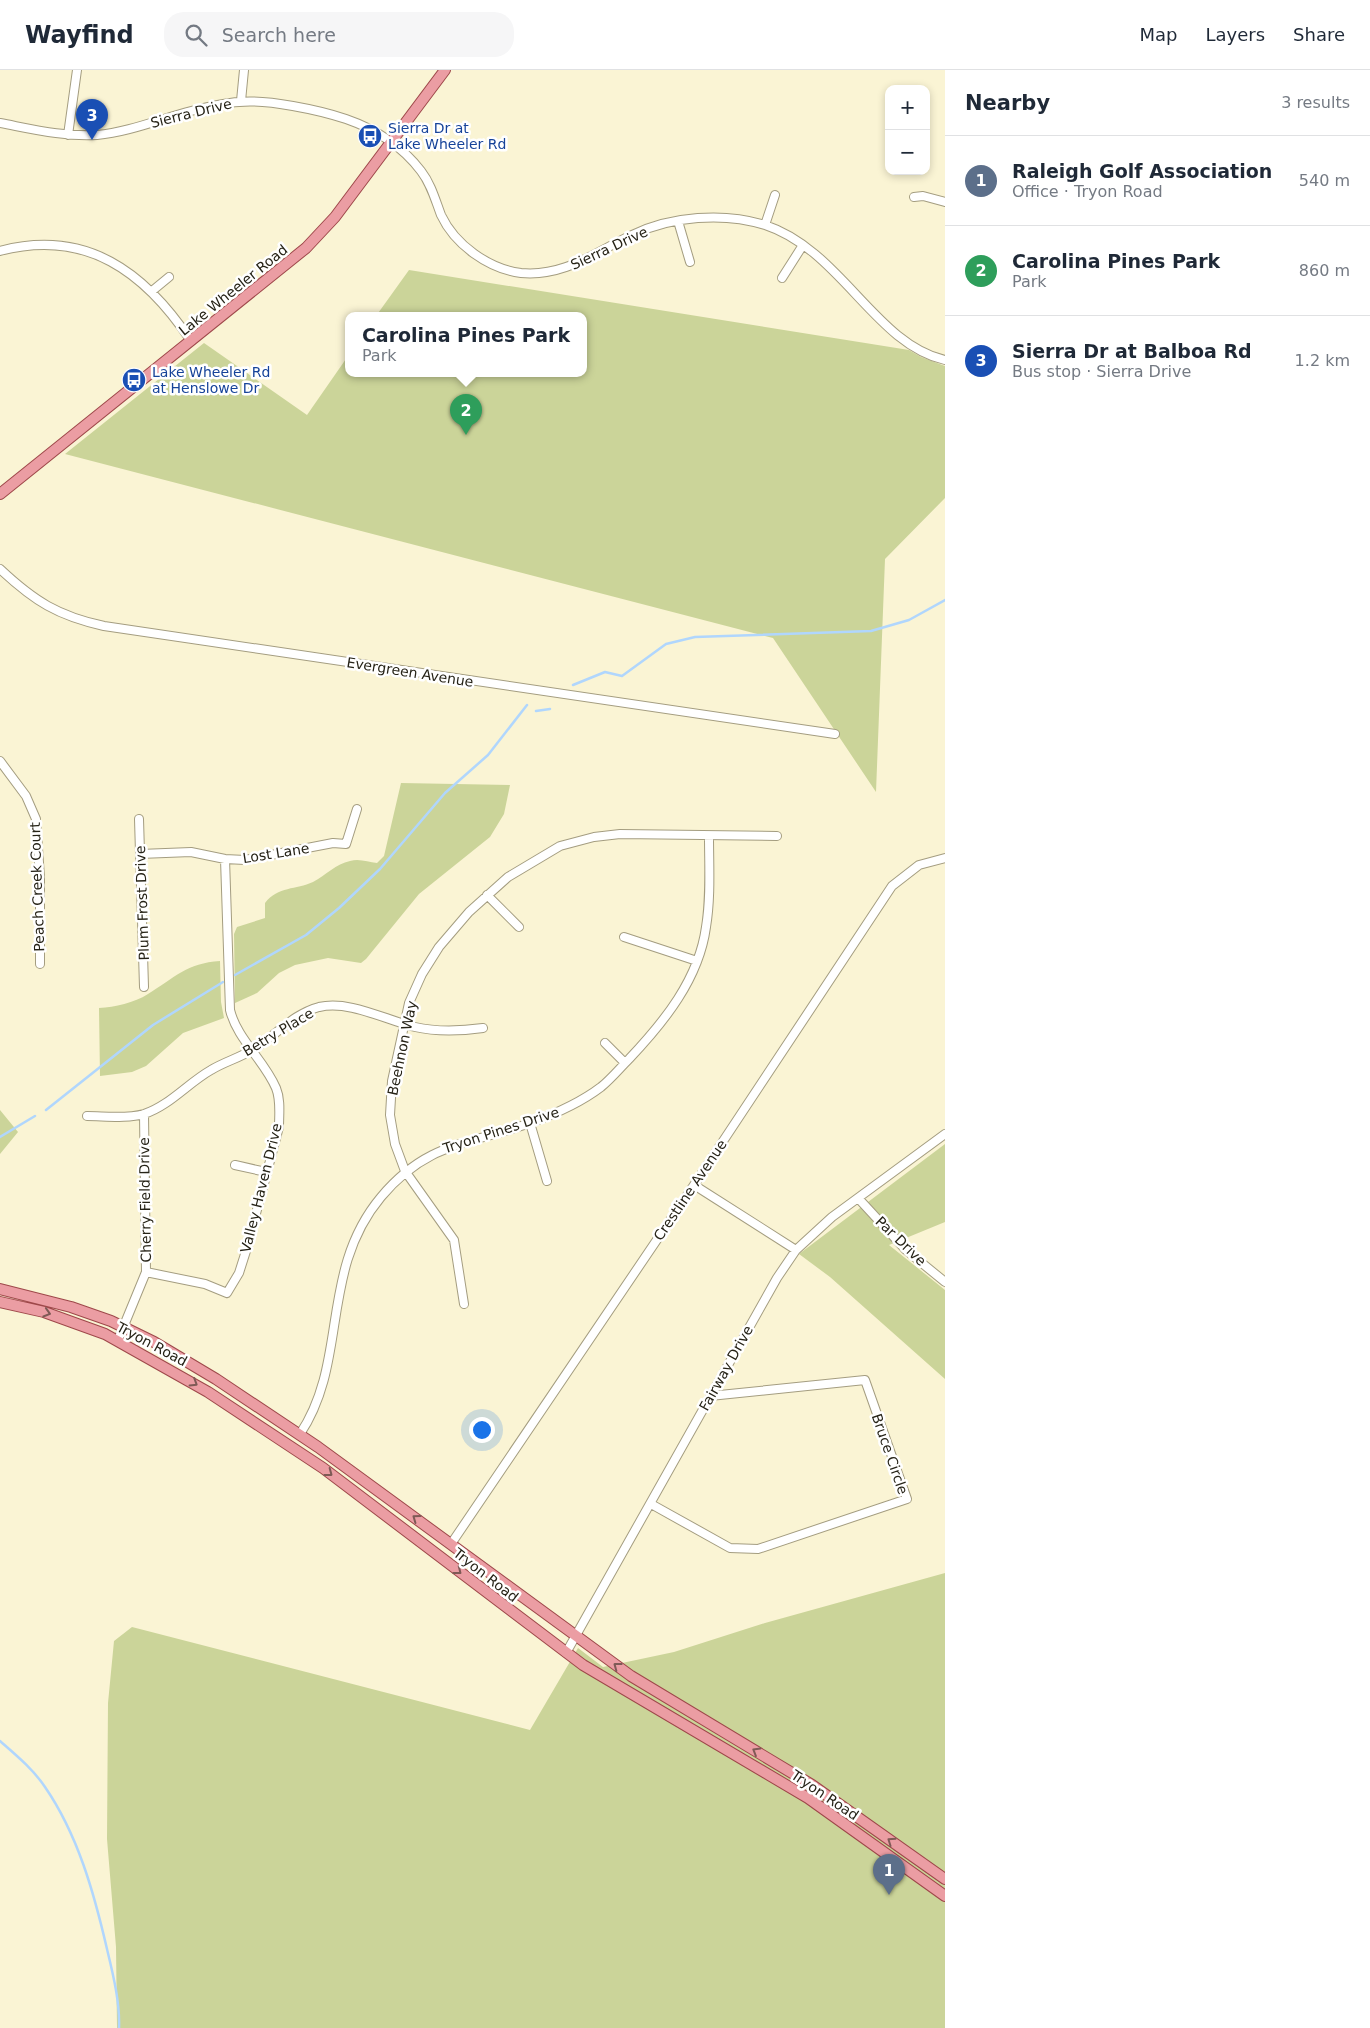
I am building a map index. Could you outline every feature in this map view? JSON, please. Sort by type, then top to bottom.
[{"type":"main road","name":"Lake Wheeler Road","points":[[0,494],[306,248],[335,217],[445,70]]},
{"type":"main road","name":"Tryon Road","points":[[0,1289],[71,1307],[124,1327],[181,1358],[300,1434],[576,1636],[652,1689],[812,1785],[945,1879]]},
{"type":"main road","name":"Tryon Road","points":[[0,1302],[63,1318],[118,1340],[208,1392],[316,1463],[566,1653],[614,1684],[801,1794],[945,1896]]},
{"type":"street","points":[[68,135],[77,70]]},
{"type":"street","points":[[241,101],[244,70]]},
{"type":"street","name":"Sierra Drive","points":[[0,123],[68,135],[100,134],[123,130],[190,111],[241,101],[262,102],[336,116],[377,132],[402,150],[428,181],[442,217],[458,239],[482,259],[509,270],[541,273],[573,267],[635,233],[678,221],[724,218],[765,225],[803,245],[836,272],[906,342],[921,352],[945,360]]},
{"type":"street","points":[[765,225],[775,195]]},
{"type":"street","points":[[914,197],[923,196],[945,202]]},
{"type":"street","points":[[678,221],[690,262]]},
{"type":"street","points":[[0,251],[15,247],[43,245],[82,250],[100,256],[124,270],[152,291],[190,341]]},
{"type":"street","points":[[782,278],[803,245]]},
{"type":"street","points":[[152,291],[169,277]]},
{"type":"street","name":"Evergreen Avenue","points":[[0,569],[21,588],[48,606],[74,619],[104,626],[835,734]]},
{"type":"street","name":"Peach Creek Court","points":[[0,761],[26,796],[36,819],[39,867],[40,964]]},
{"type":"street","name":"Lost Lane","points":[[140,854],[190,852],[225,859],[246,860],[333,843],[346,844],[357,809]]},
{"type":"street","name":"Plum Frost Drive","points":[[139,819],[144,987]]},
{"type":"street","name":"Beehnon Way","points":[[464,1304],[454,1240],[405,1171],[395,1144],[390,1115],[392,1081],[409,1003],[422,974],[438,947],[487,895],[508,877],[560,846],[594,837],[620,834],[777,836]]},
{"type":"street","name":"Tryon Pines Drive","points":[[300,1434],[314,1410],[323,1382],[341,1283],[353,1238],[366,1216],[405,1171],[432,1153],[530,1123],[564,1109],[602,1087],[625,1063],[670,1012],[697,961],[706,928],[709,836]]},
{"type":"street","name":"Crestline Avenue","points":[[451,1544],[694,1185],[892,886],[919,865],[945,858]]},
{"type":"street","name":"Valley Haven Drive","points":[[146,1272],[188,1280],[227,1293],[239,1273],[246,1252],[278,1127],[280,1108],[276,1088],[234,1023],[230,1010],[225,859]]},
{"type":"street","points":[[487,895],[519,928]]},
{"type":"street","points":[[624,937],[697,961]]},
{"type":"street","name":"Betry Place","points":[[87,1116],[144,1114],[177,1094],[210,1070],[252,1050],[290,1021],[307,1011],[320,1007],[336,1006],[404,1024],[438,1030],[483,1028]]},
{"type":"street","points":[[606,1043],[625,1063]]},
{"type":"street","name":"Cherry Field Drive","points":[[118,1340],[146,1272],[144,1114]]},
{"type":"street","points":[[530,1123],[547,1181]]},
{"type":"street","name":"Fairway Drive","points":[[566,1653],[777,1278],[796,1250],[832,1217],[945,1134]]},
{"type":"street","points":[[236,1165],[266,1172]]},
{"type":"street","points":[[694,1185],[796,1250]]},
{"type":"street","name":"Par Drive","points":[[858,1198],[906,1250],[945,1282]]},
{"type":"street","name":"Bruce Circle","points":[[651,1504],[730,1548],[758,1549],[907,1499],[865,1380],[710,1396]]},
{"type":"green space","points":[[409,270],[909,350],[921,357],[945,366],[945,498],[885,559],[876,792],[773,638],[65,454],[204,343],[307,415],[345,360],[345,377],[587,377],[587,312],[379,312]]},
{"type":"green space","points":[[401,783],[510,785],[504,814],[490,837],[419,894],[361,963],[328,958],[295,965],[279,973],[257,993],[235,1003],[234,934],[237,927],[265,918],[265,903],[281,891],[307,885],[345,862],[363,860],[377,863],[384,856]]},
{"type":"green space","points":[[220,961],[221,1002],[224,1018],[183,1033],[146,1066],[132,1072],[100,1076],[99,1008],[118,1006],[137,1000],[190,968],[208,962]]},
{"type":"green space","points":[[0,1110],[18,1132],[0,1154]]},
{"type":"green space","points":[[945,1144],[945,1222],[889,1245],[945,1290],[945,1379],[830,1277],[799,1254]]},
{"type":"green space","points":[[945,1573],[945,2028],[117,2028],[116,1947],[107,1839],[108,1703],[114,1641],[132,1627],[530,1730],[578,1648],[603,1667],[674,1652],[765,1623]]},
{"type":"waterway","points":[[573,685],[605,672],[622,676],[666,644],[695,637],[871,631],[909,620],[945,600]]},
{"type":"waterway","points":[[235,975],[306,935],[339,908],[380,869],[445,793],[488,755],[527,705]]},
{"type":"waterway","points":[[536,711],[550,709]]},
{"type":"waterway","points":[[46,1110],[153,1025],[223,982]]},
{"type":"waterway","points":[[0,1137],[35,1116]]},
{"type":"waterway","points":[[0,1741],[40,1780],[57,1805],[76,1845],[84,1865],[114,1978],[119,2028]]},
{"type":"place","name":"Sierra Dr at Lake Wheeler Rd","points":[[370,136]]},
{"type":"place","name":"Sierra Dr at Balboa Rd","points":[[92,140]]},
{"type":"place","name":"Lake Wheeler Rd at Henslowe Dr","points":[[134,380]]},
{"type":"place","name":"Carolina Pines Park","points":[[466,435]]},
{"type":"place","name":"Raleigh Golf Association","points":[[889,1895]]}]
